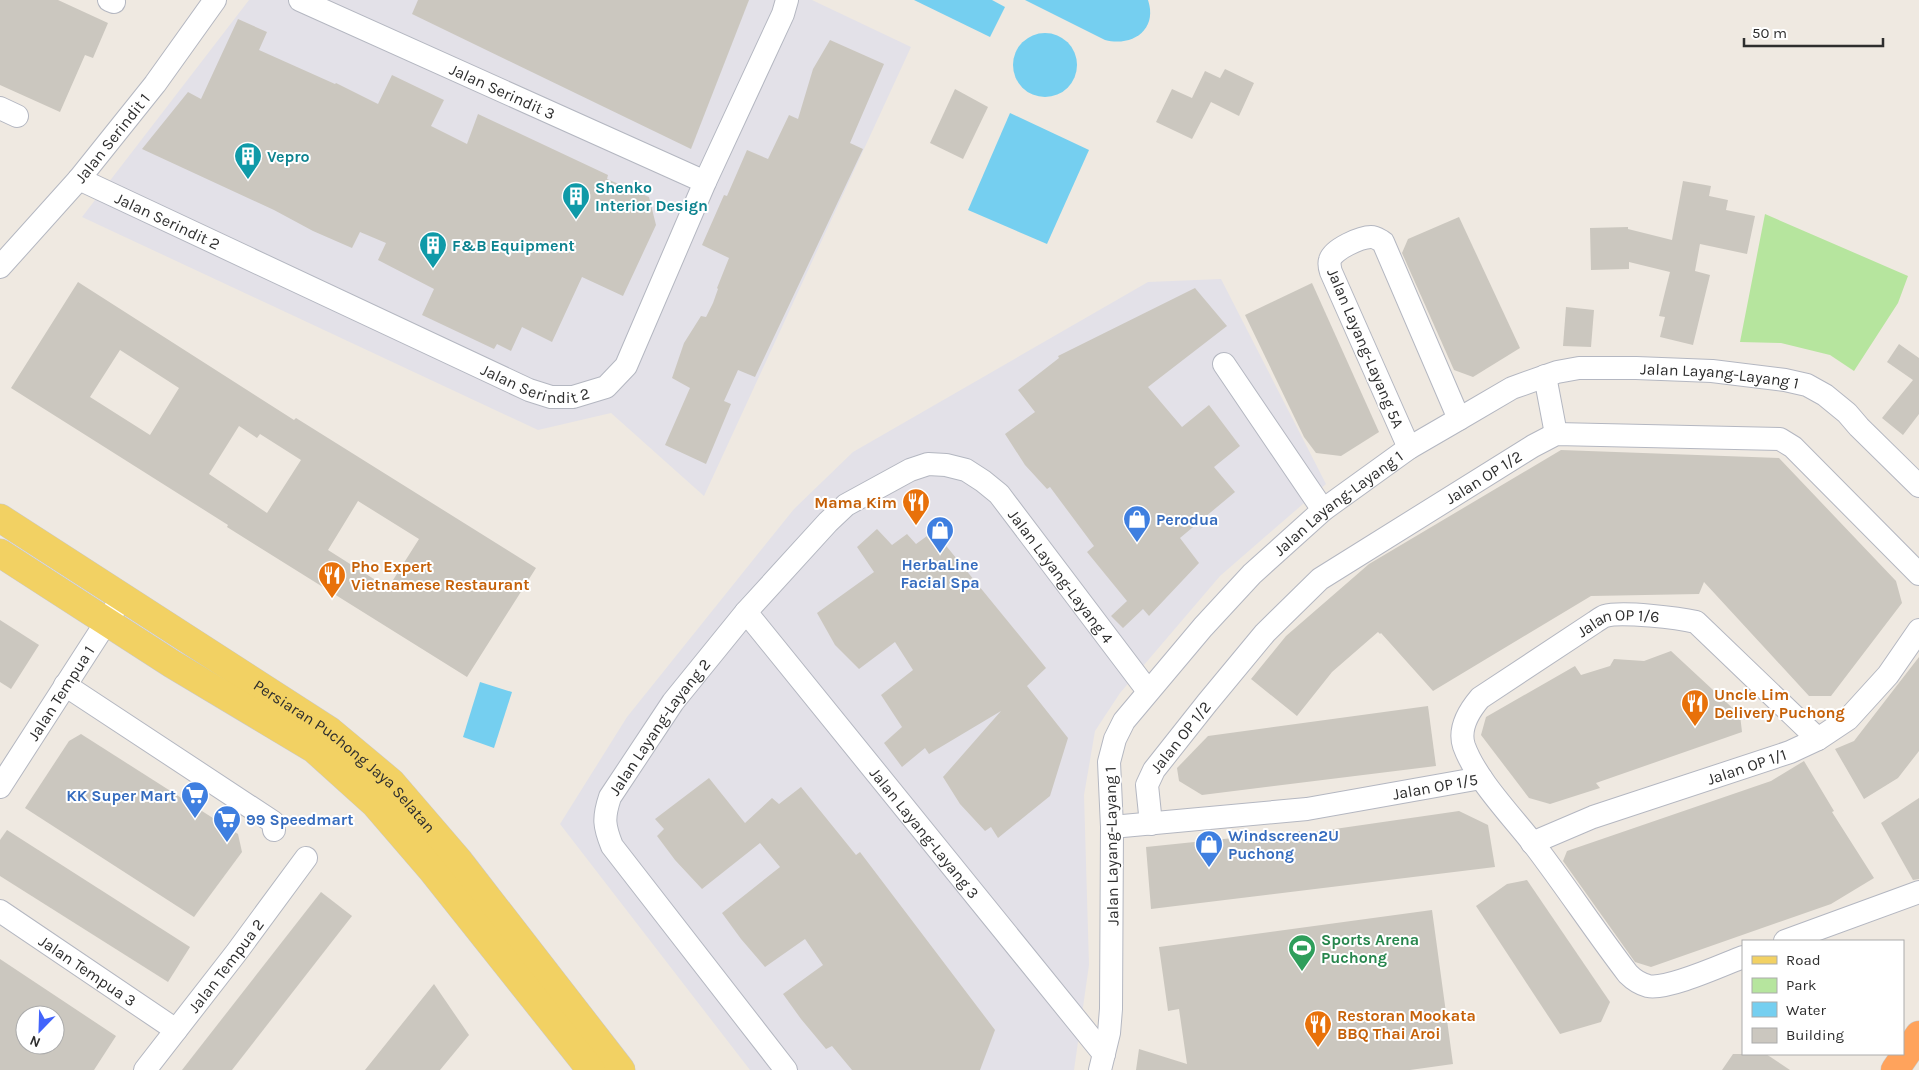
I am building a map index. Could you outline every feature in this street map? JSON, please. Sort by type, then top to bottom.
[{"type":"highway","points":[[1895,1070],[1919,1036]]},
{"type":"main road","name":"Persiaran Puchong Jaya Selatan","points":[[0,518],[330,731],[391,782],[459,861],[621,1070]]},
{"type":"main road","name":"Persiaran Puchong Jaya Selatan","points":[[0,553],[172,664],[314,749],[375,804],[431,869],[591,1070]]},
{"type":"street","name":"Jalan Serindit 1","points":[[0,267],[79,179],[156,84],[215,0]]},
{"type":"street","name":"Jalan Serindit 3","points":[[300,0],[705,182]]},
{"type":"street","name":"Jalan Serindit 2","points":[[79,179],[529,390],[550,397],[573,398],[606,387],[626,366],[705,182],[783,14],[787,0]]},
{"type":"street","name":"Jalan Layang-Layang 5A","points":[[1409,448],[1331,272],[1330,260],[1345,245],[1364,238],[1374,237],[1383,242],[1459,419]]},
{"type":"street","points":[[1224,364],[1323,510]]},
{"type":"street","name":"Jalan Layang-Layang 1","points":[[1102,1062],[1109,1033],[1111,1009],[1112,827],[1109,762],[1113,746],[1124,721],[1148,691],[1252,574],[1323,510],[1409,448],[1512,388],[1545,376],[1578,368],[1712,371],[1785,380],[1807,385],[1825,395],[1847,413],[1919,486]]},
{"type":"street","points":[[1545,376],[1556,434]]},
{"type":"street","name":"Jalan OP 1/2","points":[[1151,824],[1147,785],[1154,770],[1207,702],[1265,633],[1320,578],[1533,446],[1556,434],[1780,439],[1793,446],[1919,574]]},
{"type":"street","name":"Jalan Layang-Layang 2","points":[[786,1070],[612,846],[605,830],[604,815],[610,797],[673,702],[746,612],[828,522],[846,505],[910,470],[928,464],[946,465],[966,470]]},
{"type":"street","name":"Jalan Layang-Layang 4","points":[[966,470],[998,494],[1148,691]]},
{"type":"street","name":"Jalan Tempua 1","points":[[0,787],[122,597]]},
{"type":"street","name":"Jalan Layang-Layang 3","points":[[746,612],[1102,1062]]},
{"type":"street","name":"Jalan OP 1/6","points":[[1480,778],[1464,746],[1462,732],[1470,710],[1480,698],[1606,616],[1681,618],[1696,622],[1818,739]]},
{"type":"street","name":"Jalan OP 1/1","points":[[1532,843],[1593,817],[1790,752],[1818,739],[1848,719],[1888,675],[1919,630]]},
{"type":"street","points":[[65,685],[273,822],[274,830]]},
{"type":"street","name":"Jalan OP 1/5","points":[[1112,827],[1307,809],[1480,778],[1532,843],[1628,974],[1636,982],[1650,986],[1671,984],[1742,957]]},
{"type":"street","name":"Jalan Tempua 2","points":[[145,1070],[236,953],[306,858]]},
{"type":"street","points":[[1788,940],[1919,892]]},
{"type":"street","name":"Jalan Tempua 3","points":[[0,911],[176,1030]]},
{"type":"shaded area","points":[[249,0],[812,0],[911,47],[704,496],[611,413],[538,430],[82,217]]},
{"type":"shaded area","points":[[1221,279],[1326,484],[1220,576],[1120,693],[1095,731],[1084,795],[1089,965],[1074,1070],[750,1070],[560,824],[627,717],[794,509],[853,452],[1148,282]]},
{"type":"green space","points":[[1765,214],[1908,276],[1898,303],[1854,371],[1830,355],[1781,343],[1740,342]]},
{"type":"water","points":[[914,0],[992,0],[1005,7],[990,37]]},
{"type":"water","points":[[1025,0],[1148,0],[1149,20],[1146,28],[1140,34],[1125,41],[1115,42],[1105,40]]},
{"type":"water","points":[[1045,33],[1063,38],[1068,42],[1072,47],[1077,65],[1072,83],[1068,88],[1063,92],[1045,97],[1027,92],[1022,88],[1018,83],[1013,65],[1018,47],[1022,42],[1027,38]]},
{"type":"water","points":[[1010,113],[1089,150],[1047,244],[968,210]]},
{"type":"water","points":[[480,682],[512,692],[494,748],[463,737]]},
{"type":"building","points":[[0,0],[58,0],[108,23],[93,58],[85,55],[60,112],[0,85]]},
{"type":"building","points":[[418,0],[749,0],[691,149],[412,14]]},
{"type":"building","points":[[238,19],[267,32],[259,50],[336,83],[378,104],[392,75],[444,100],[431,126],[467,144],[478,114],[608,175],[607,179],[649,197],[656,225],[623,296],[582,277],[552,342],[522,327],[511,351],[497,344],[494,349],[422,315],[434,289],[378,260],[386,243],[360,232],[352,248],[142,149],[188,92],[201,99]]},
{"type":"building","points":[[830,40],[884,64],[850,143],[863,149],[755,377],[738,370],[724,401],[731,404],[706,464],[665,445],[690,388],[672,378],[684,343],[701,316],[706,317],[713,303],[729,258],[702,245],[724,195],[727,196],[747,150],[768,159],[789,115],[798,119],[813,69]]},
{"type":"building","points":[[1225,69],[1254,83],[1239,116],[1211,102],[1192,139],[1156,122],[1172,89],[1192,98],[1205,71],[1220,78]]},
{"type":"building","points":[[955,89],[988,107],[963,159],[930,143]]},
{"type":"building","points":[[1683,181],[1711,186],[1709,196],[1728,200],[1726,210],[1755,216],[1747,254],[1700,244],[1695,271],[1710,275],[1693,345],[1660,337],[1665,317],[1659,316],[1670,272],[1629,262],[1629,269],[1591,270],[1590,228],[1628,227],[1628,229],[1672,240]]},
{"type":"building","points":[[1459,217],[1520,348],[1473,377],[1454,370],[1402,253],[1408,239]]},
{"type":"building","points":[[78,282],[294,420],[296,418],[536,568],[467,677],[227,527],[228,525],[11,388]],"holes":[[[120,350],[179,388],[150,435],[90,397]],[[239,426],[257,438],[260,434],[301,460],[267,513],[209,474]],[[358,501],[419,539],[388,588],[328,550]]]},
{"type":"building","points":[[1312,283],[1379,432],[1341,456],[1316,453],[1304,437],[1245,315]]},
{"type":"building","points":[[1195,288],[1227,326],[1148,387],[1182,427],[1209,405],[1240,446],[1214,467],[1235,492],[1180,538],[1199,563],[1149,616],[1143,609],[1123,628],[1111,616],[1127,601],[1087,552],[1094,546],[1050,487],[1047,489],[1025,465],[1005,434],[1035,412],[1018,390],[1059,358],[1058,356]]},
{"type":"building","points":[[1566,307],[1594,310],[1591,347],[1563,346]]},
{"type":"building","points":[[1899,344],[1919,358],[1919,414],[1903,435],[1882,418],[1913,380],[1887,362]]},
{"type":"building","points":[[1561,450],[1779,458],[1896,581],[1902,603],[1831,696],[1809,696],[1704,582],[1699,594],[1591,596],[1433,691],[1381,633],[1378,632],[1332,672],[1297,716],[1251,679],[1286,636],[1369,564]]},
{"type":"building","points":[[877,529],[892,545],[907,534],[916,544],[934,531],[1046,668],[1027,686],[1068,738],[1050,796],[998,838],[991,827],[985,831],[960,804],[943,777],[1001,711],[929,754],[925,748],[902,767],[884,743],[902,727],[881,695],[913,670],[895,642],[859,669],[835,645],[817,613],[874,572],[857,547]]},
{"type":"building","points":[[0,620],[39,645],[11,689],[0,682]]},
{"type":"building","points":[[1671,651],[1740,715],[1742,732],[1596,783],[1600,788],[1550,804],[1529,798],[1481,735],[1486,717],[1575,666],[1581,675],[1610,666],[1614,659],[1644,661]]},
{"type":"building","points":[[1919,657],[1919,751],[1898,778],[1864,799],[1835,749],[1854,741]]},
{"type":"building","points":[[1428,706],[1436,766],[1202,795],[1179,781],[1177,768],[1208,736]]},
{"type":"building","points":[[81,734],[238,834],[242,852],[194,917],[25,808],[69,741]]},
{"type":"building","points":[[1804,761],[1834,811],[1832,812],[1874,878],[1831,904],[1651,967],[1635,962],[1563,861],[1567,851],[1771,781]]},
{"type":"building","points":[[709,778],[745,823],[772,798],[779,804],[801,787],[856,855],[860,852],[995,1030],[980,1070],[852,1070],[832,1046],[826,1049],[783,994],[823,965],[805,939],[765,967],[722,913],[780,867],[760,843],[702,889],[675,860],[657,836],[664,829],[655,819]]},
{"type":"building","points":[[1919,798],[1919,879],[1913,880],[1881,823]]},
{"type":"building","points":[[1459,811],[1488,825],[1495,867],[1151,909],[1146,847],[1300,831],[1300,834]]},
{"type":"building","points":[[7,830],[190,947],[168,982],[0,876],[0,840]]},
{"type":"building","points":[[1527,880],[1610,1002],[1601,1022],[1560,1034],[1476,906],[1507,884]]},
{"type":"building","points":[[321,892],[352,916],[232,1070],[182,1070]]},
{"type":"building","name":"Sports Arena Puchong","points":[[1432,910],[1453,1064],[1410,1070],[1136,1070],[1139,1049],[1187,1064],[1179,1009],[1168,1011],[1159,947]]},
{"type":"building","points":[[0,959],[116,1036],[94,1070],[0,1070]]},
{"type":"building","points":[[434,984],[469,1035],[440,1070],[365,1070]]},
{"type":"building","points":[[1733,1054],[1742,1054],[1768,1055],[1790,1070],[1722,1070]]},
{"type":"place","name":"Vepro","points":[[248,180]]},
{"type":"place","name":"Shenko Interior Design","points":[[576,220]]},
{"type":"place","name":"F&B Equipment","points":[[433,269]]},
{"type":"place","name":"Mama Kim","points":[[916,526]]},
{"type":"place","name":"Perodua","points":[[1137,543]]},
{"type":"place","name":"HerbaLine Facial Spa","points":[[940,554]]},
{"type":"place","name":"Pho Expert Vietnamese Restaurant","points":[[332,599]]},
{"type":"place","name":"Uncle Lim Delivery Puchong","points":[[1695,727]]},
{"type":"place","name":"KK Super Mart","points":[[195,819]]},
{"type":"place","name":"99 Speedmart","points":[[227,843]]},
{"type":"place","name":"Windscreen2U Puchong","points":[[1209,868]]},
{"type":"place","name":"Sports Arena Puchong","points":[[1302,972]]},
{"type":"place","name":"Restoran Mookata BBQ Thai Aroi","points":[[1318,1048]]}]
